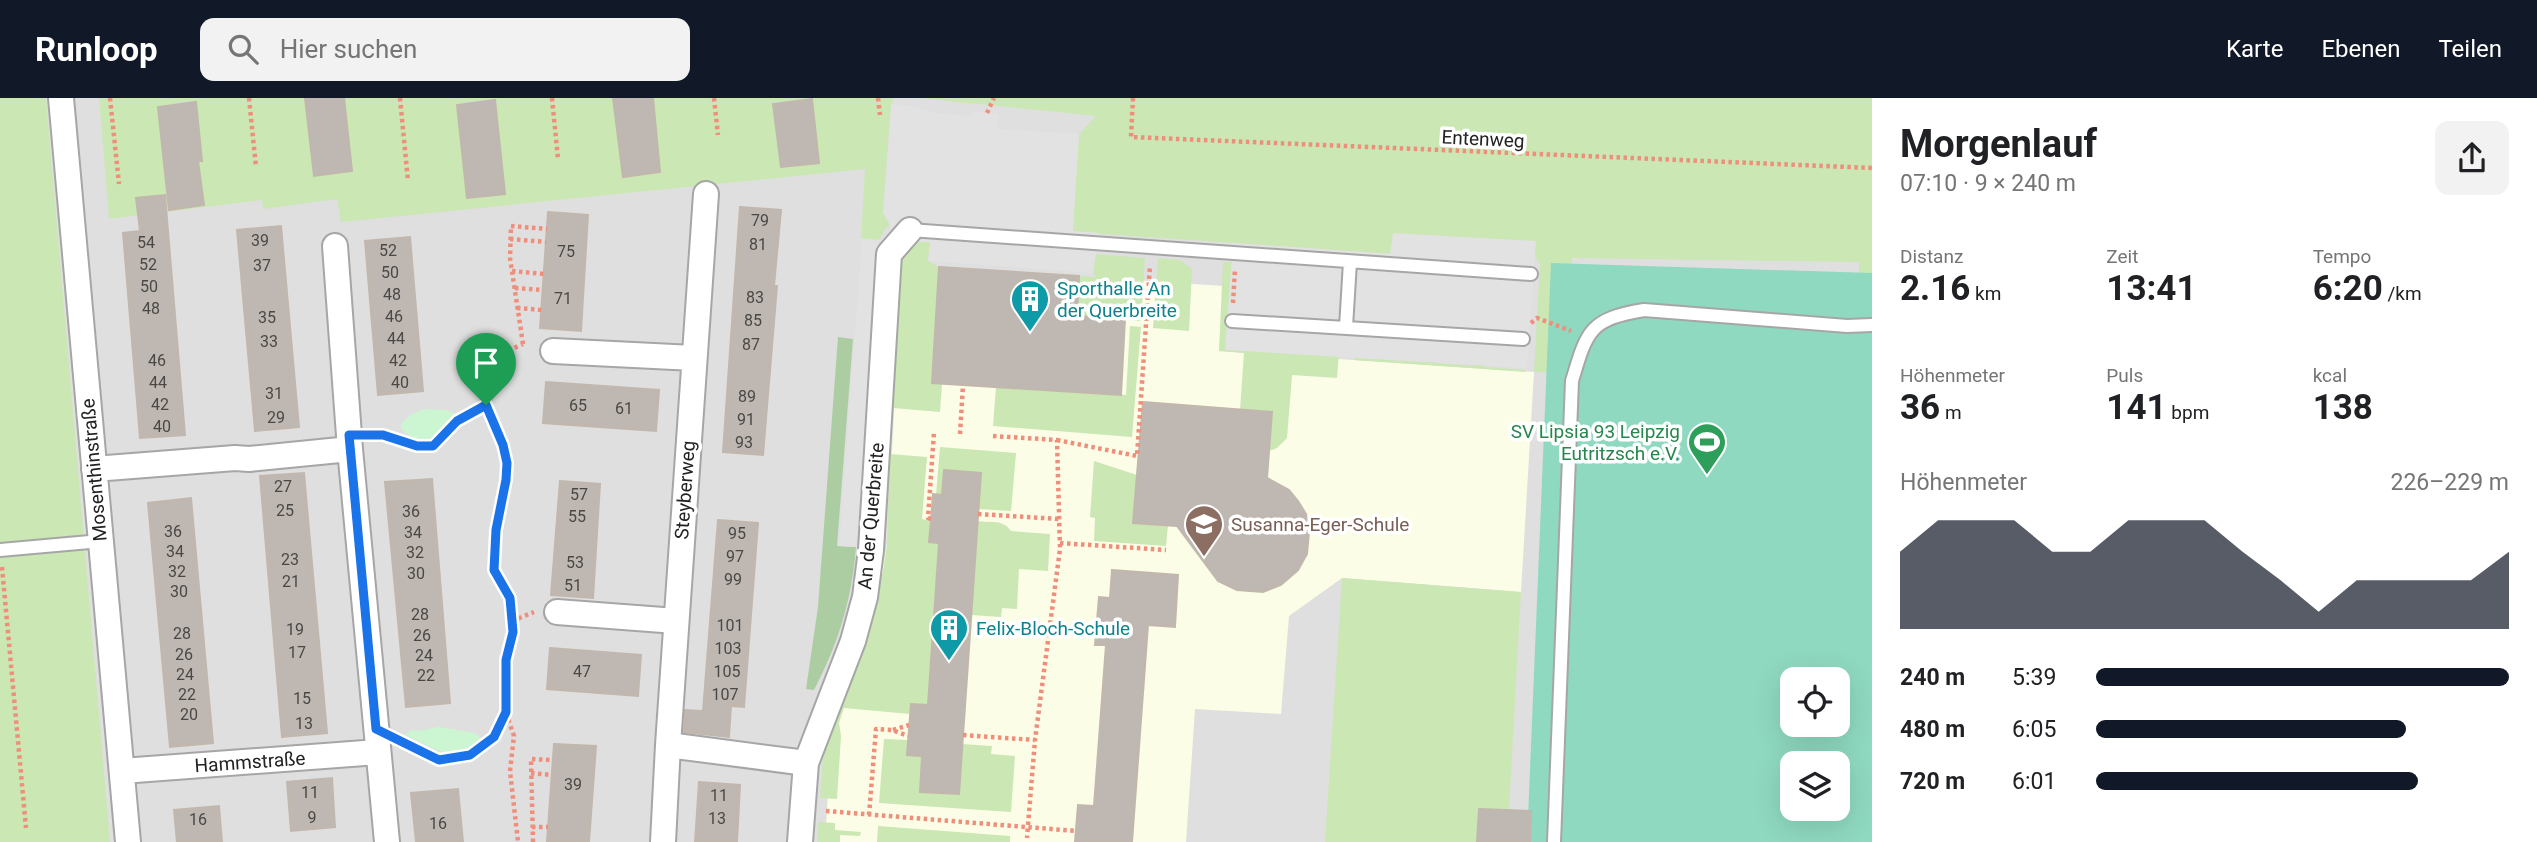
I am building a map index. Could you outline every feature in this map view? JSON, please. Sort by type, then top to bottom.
[{"type":"street","name":"Mosenthinstraße","points":[[61,98],[128,842]]},
{"type":"street","name":"Steyberweg","points":[[663,842],[706,194]]},
{"type":"street","name":"An der Querbreite","points":[[800,842],[806,762],[853,641],[865,597],[871,550],[889,254],[910,230]]},
{"type":"street","points":[[335,247],[349,442],[387,842]]},
{"type":"street","points":[[553,351],[694,358]]},
{"type":"street","points":[[94,469],[249,459],[349,442]]},
{"type":"street","points":[[557,612],[677,621]]},
{"type":"street","name":"Hammstraße","points":[[122,771],[377,740]]},
{"type":"street","points":[[668,745],[806,762]]},
{"type":"lane","points":[[910,230],[1531,274]]},
{"type":"lane","points":[[1346,327],[1350,262]]},
{"type":"lane","points":[[1554,842],[1572,381],[1581,351],[1593,329],[1612,316],[1644,310],[1847,326],[1872,325]]},
{"type":"lane","points":[[1231,321],[1523,339]]},
{"type":"lane","points":[[0,550],[101,541]]},
{"type":"path","points":[[110,98],[119,184]]},
{"type":"path","points":[[249,98],[256,167]]},
{"type":"path","points":[[400,98],[408,181]]},
{"type":"path","points":[[552,98],[558,159]]},
{"type":"path","points":[[714,98],[718,135]]},
{"type":"path","points":[[878,98],[880,115]]},
{"type":"path","points":[[987,114],[994,98]]},
{"type":"path","name":"Entenweg","points":[[1133,98],[1131,137],[1872,168]]},
{"type":"path","points":[[523,344],[512,271],[511,226],[547,229]]},
{"type":"path","points":[[510,240],[546,243]]},
{"type":"path","points":[[993,436],[1057,440],[1138,456],[1151,248]]},
{"type":"path","points":[[1231,321],[1236,254]]},
{"type":"path","points":[[512,271],[544,274]]},
{"type":"path","points":[[514,288],[543,290]]},
{"type":"path","points":[[517,308],[542,310]]},
{"type":"path","points":[[1523,339],[1531,323],[1537,318],[1588,338]]},
{"type":"path","points":[[518,842],[510,771],[514,736],[506,712],[506,660],[513,632],[510,598],[494,570],[496,530],[507,463],[503,445],[486,405],[485,385],[486,375],[492,364],[505,352],[523,344],[545,346],[553,351]]},
{"type":"path","points":[[960,434],[963,385]]},
{"type":"path","points":[[349,442],[383,435],[417,446],[433,446],[457,421],[486,405]]},
{"type":"path","points":[[931,519],[928,518],[934,432]]},
{"type":"path","points":[[1027,838],[1035,740],[1060,543],[1057,440]]},
{"type":"path","points":[[978,513],[1059,519]]},
{"type":"path","points":[[1060,543],[1166,550]]},
{"type":"path","points":[[0,550],[26,828]]},
{"type":"path","points":[[377,740],[439,760],[470,755],[494,737],[506,712]]},
{"type":"path","points":[[892,730],[909,725]]},
{"type":"path","points":[[869,815],[876,729],[892,730],[908,736]]},
{"type":"path","points":[[963,735],[1035,740]]},
{"type":"path","points":[[533,842],[531,759],[552,760]]},
{"type":"path","points":[[531,774],[552,775]]},
{"type":"path","points":[[827,811],[1076,831]]},
{"type":"path","points":[[533,827],[548,827]]},
{"type":"shaded area","points":[[0,98],[1872,98],[1872,842],[0,842]]},
{"type":"shaded area","points":[[891,104],[913,106],[934,113],[971,116],[974,112],[998,114],[998,129],[1079,134],[1073,231],[1099,233],[1093,273],[928,261],[930,242],[917,242],[905,251],[883,213]]},
{"type":"shaded area","points":[[1393,233],[1536,241],[1527,368],[1225,350],[1233,243],[1390,254]]},
{"type":"shaded area","points":[[862,239],[879,240],[856,547],[839,546]]},
{"type":"shaded area","name":"Susanna-Eger-Schule","points":[[902,262],[939,267],[1224,286],[1219,351],[1534,372],[1521,592],[1342,578],[1289,616],[1281,714],[1195,709],[1186,842],[825,842],[832,728],[876,602],[887,545]]},
{"type":"green space","points":[[0,98],[46,98],[110,842],[0,842]]},
{"type":"green space","points":[[99,98],[878,98],[878,108],[879,98],[893,98],[886,201],[901,216],[885,229],[879,240],[861,239],[865,169],[341,222],[337,199],[263,209],[262,200],[109,219]]},
{"type":"green space","points":[[919,98],[1872,98],[1872,316],[1564,373],[1534,372],[1540,264],[1535,256],[1395,254],[1072,232],[1079,134],[1096,116]],"holes":[[[1572,258],[1859,262],[1859,286],[1571,282]]]},
{"type":"green space","points":[[917,242],[930,242],[928,261],[939,267],[932,383],[942,384],[940,412],[893,408],[902,262],[905,251]]},
{"type":"green space","points":[[1094,254],[1145,258],[1141,321],[1077,316],[1079,276],[1096,277],[1093,273]]},
{"type":"green space","points":[[1158,258],[1180,260],[1192,269],[1189,331],[1153,328]]},
{"type":"green space","points":[[1223,262],[1232,262],[1226,348],[1340,340],[1337,378],[1292,375],[1287,438],[1277,448],[1269,451],[1240,410],[1244,353],[1219,351]]},
{"type":"green space","name":"SV Lipsia 93 Leipzig Eutritzsch e.V.","points":[[1551,263],[1872,273],[1872,842],[1527,842]]},
{"type":"green space","points":[[1130,326],[1141,327],[1132,437],[993,426],[996,387],[1126,395]]},
{"type":"green space","points":[[838,337],[853,339],[837,546],[856,547],[851,585],[842,621],[814,690],[806,689],[818,607]]},
{"type":"green space","points":[[1355,340],[1357,358],[1378,359],[1379,340],[1389,340],[1388,360],[1426,362],[1427,343],[1437,343],[1436,363],[1475,366],[1476,346],[1486,347],[1485,367],[1526,372],[1354,360]]},
{"type":"green space","points":[[425,409],[446,410],[456,414],[433,437],[418,442],[401,429],[402,422]]},
{"type":"green space","points":[[940,447],[1016,453],[1011,511],[978,509],[980,473],[944,470],[942,495],[936,495]]},
{"type":"green space","points":[[890,454],[927,457],[922,519],[931,521],[929,542],[939,543],[928,705],[911,704],[910,714],[844,708],[839,723],[841,736],[837,799],[820,798],[824,742],[867,632],[883,571],[887,545]]},
{"type":"green space","points":[[1094,461],[1137,475],[1168,525],[1166,546],[1094,541],[1095,518],[1090,517]]},
{"type":"green space","points":[[977,521],[1000,523],[1011,531],[1050,534],[1048,571],[1019,569],[1017,609],[1002,608],[1001,617],[971,615]]},
{"type":"green space","points":[[1342,578],[1521,592],[1509,810],[1479,809],[1477,842],[1325,842]]},
{"type":"green space","points":[[439,727],[475,733],[482,739],[471,749],[446,754],[405,735],[411,730]]},
{"type":"green space","points":[[884,739],[908,740],[908,755],[922,756],[920,792],[959,794],[962,744],[992,746],[991,754],[1015,756],[1011,812],[879,803]]},
{"type":"green space","points":[[818,822],[835,823],[835,830],[861,832],[860,836],[840,835],[840,842],[817,842]]},
{"type":"green space","points":[[878,826],[1010,836],[1010,842],[877,842]]},
{"type":"building","points":[[305,98],[344,98],[352,171],[314,176]]},
{"type":"building","points":[[613,98],[653,98],[660,172],[623,177]]},
{"type":"building","points":[[812,99],[819,163],[781,167],[773,104]]},
{"type":"building","points":[[495,100],[505,194],[467,198],[457,105]]},
{"type":"building","points":[[196,102],[202,161],[198,161],[204,205],[169,210],[158,107]]},
{"type":"building","points":[[165,195],[185,435],[140,438],[123,233],[140,231],[136,198]]},
{"type":"building","points":[[740,207],[781,210],[763,455],[723,452]]},
{"type":"building","points":[[548,212],[588,215],[581,331],[540,328]]},
{"type":"building","points":[[281,226],[299,427],[255,431],[237,230]]},
{"type":"building","points":[[410,237],[423,391],[378,395],[365,241]]},
{"type":"building","name":"Sporthalle An der Querbreite","points":[[939,267],[1079,276],[1077,316],[1125,319],[1121,395],[932,383]]},
{"type":"building","points":[[546,382],[659,390],[656,431],[543,423]]},
{"type":"building","points":[[1143,402],[1272,412],[1267,478],[1289,490],[1298,501],[1306,514],[1309,532],[1307,554],[1298,570],[1281,585],[1263,592],[1237,590],[1218,581],[1177,526],[1133,523]]},
{"type":"building","name":"Felix-Bloch-Schule","points":[[944,470],[981,473],[959,794],[920,792],[922,756],[907,755],[911,704],[928,705],[939,543],[929,542],[933,494],[942,495]]},
{"type":"building","points":[[304,473],[327,733],[282,737],[260,476]]},
{"type":"building","points":[[432,479],[450,703],[406,707],[385,482]]},
{"type":"building","points":[[560,481],[600,484],[593,598],[551,595]]},
{"type":"building","points":[[191,498],[213,743],[170,747],[148,503]]},
{"type":"building","points":[[718,520],[758,523],[744,707],[731,706],[729,737],[684,732],[685,710],[703,711]]},
{"type":"building","points":[[1112,570],[1178,575],[1175,627],[1148,625],[1132,842],[1075,842],[1078,805],[1094,806],[1106,645],[1095,645],[1099,597],[1110,598]]},
{"type":"building","points":[[550,648],[641,655],[638,696],[547,689]]},
{"type":"building","points":[[554,744],[596,746],[589,842],[547,842]]},
{"type":"building","points":[[332,778],[335,827],[291,831],[287,782]]},
{"type":"building","points":[[699,782],[740,785],[737,842],[695,842]]},
{"type":"building","points":[[458,789],[463,842],[416,842],[411,793]]},
{"type":"building","points":[[219,806],[222,842],[177,842],[174,810]]},
{"type":"building","points":[[1479,809],[1531,811],[1530,842],[1477,842]]},
{"type":"place","name":"Sporthalle An der Querbreite","points":[[1030,333]]},
{"type":"place","name":"SV Lipsia 93 Leipzig Eutritzsch e.V.","points":[[1707,476]]},
{"type":"place","name":"Susanna-Eger-Schule","points":[[1204,558]]},
{"type":"place","name":"Felix-Bloch-Schule","points":[[949,662]]},
{"type":"route","points":[[486,405],[503,445],[507,463],[496,530],[494,570],[510,598],[513,632],[506,660],[506,712],[494,737],[470,755],[439,760],[376,729],[349,435],[383,435],[417,446],[433,446],[457,421],[486,405]]}]
